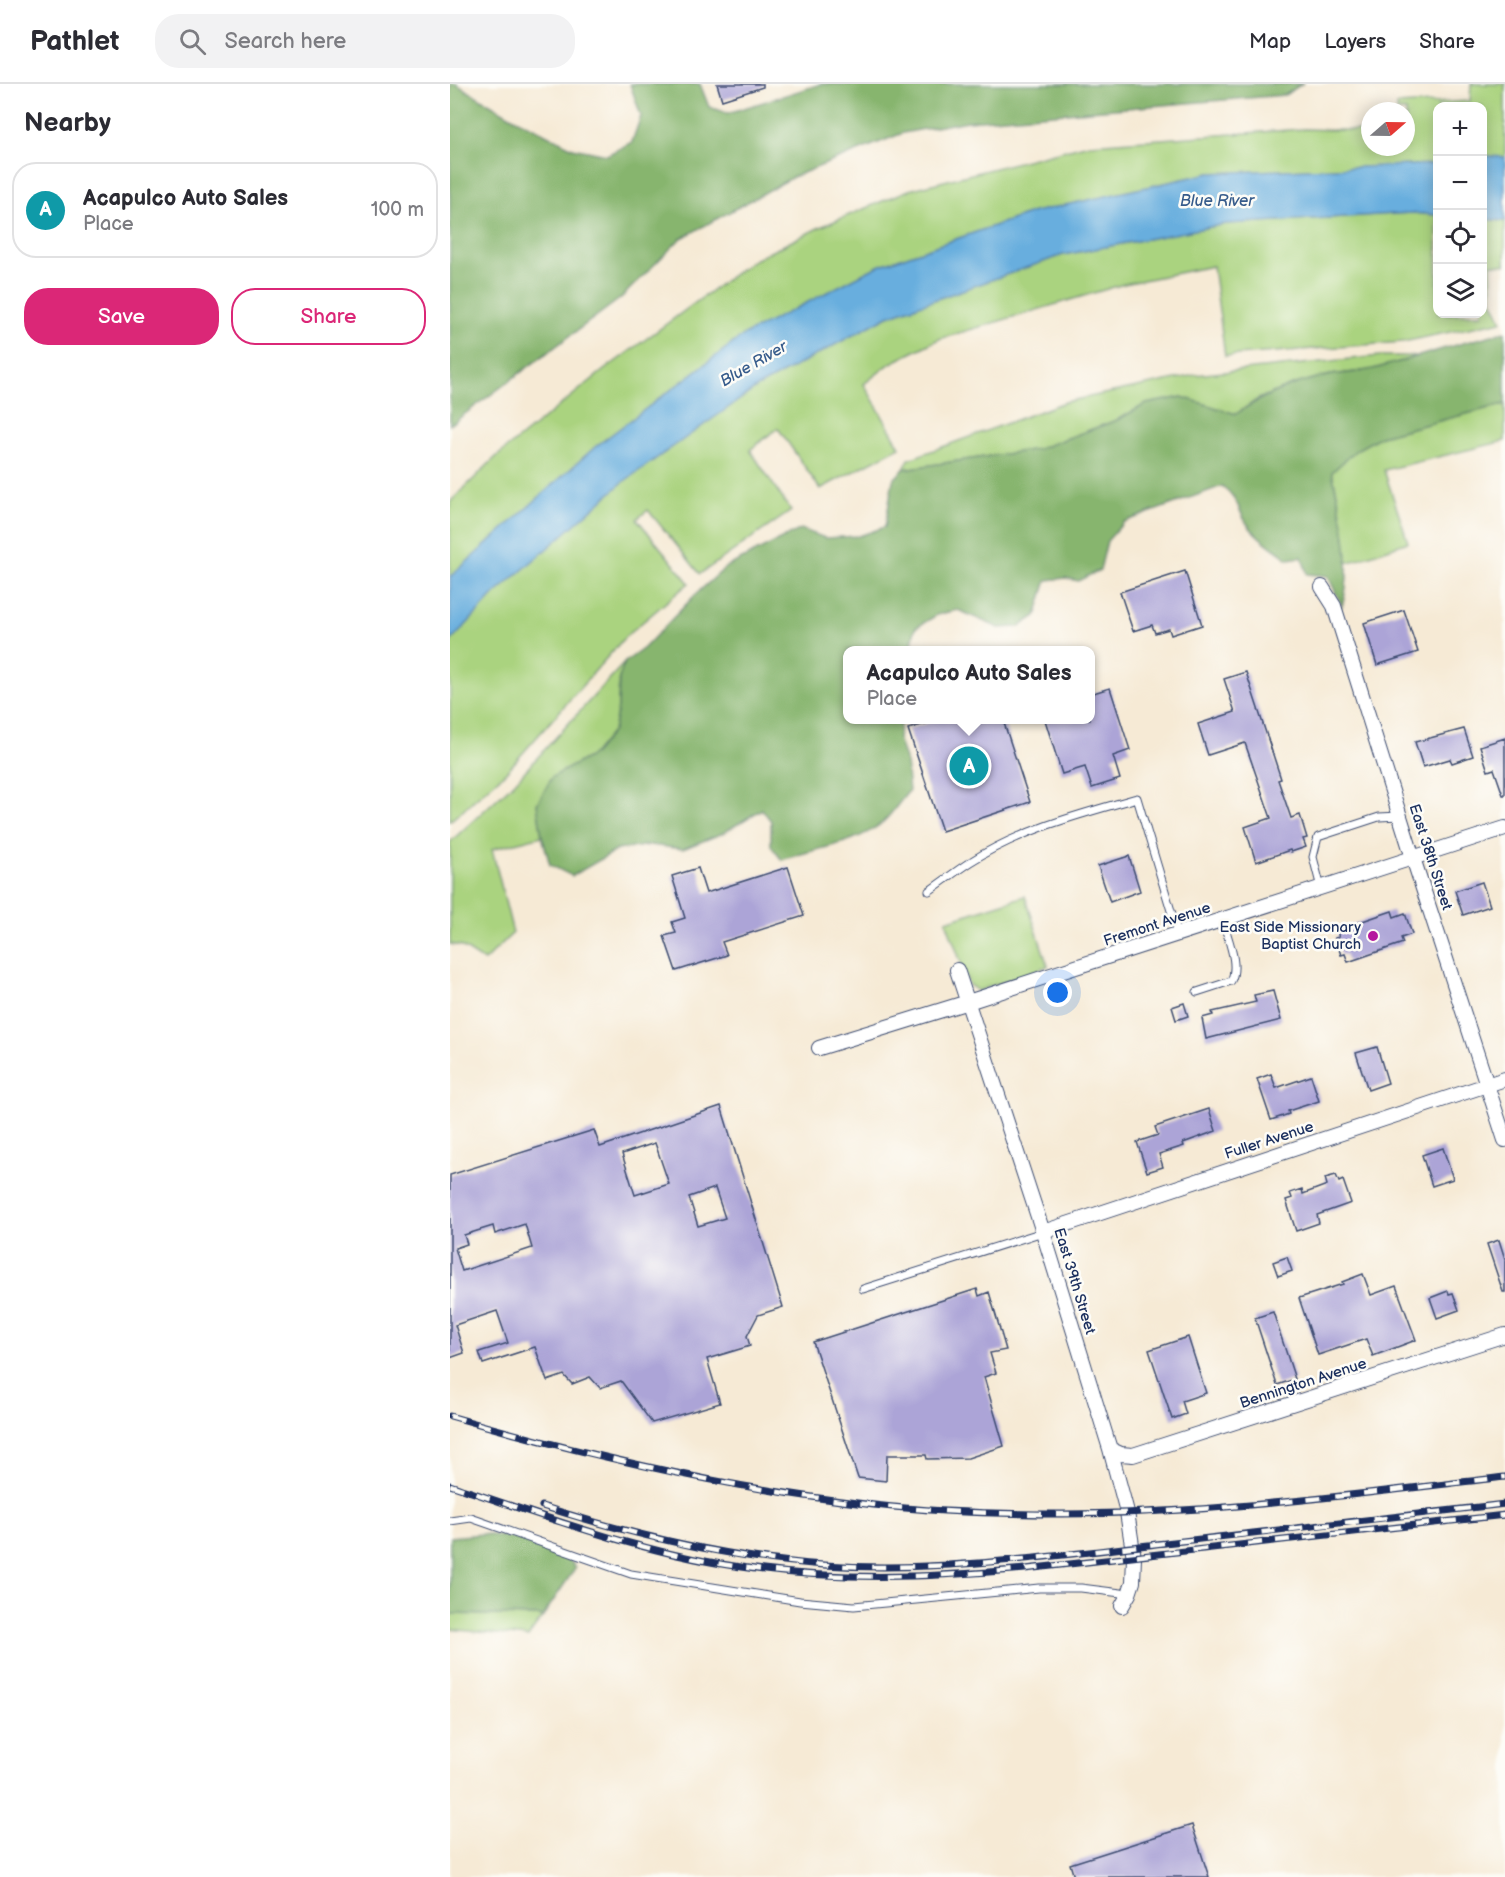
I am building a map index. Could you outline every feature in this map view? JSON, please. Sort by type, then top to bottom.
[{"type":"street","name":"East 38th Street","points":[[1322,587],[1334,606],[1505,1140]]},
{"type":"street","name":"Fremont Avenue","points":[[819,1048],[1505,828]]},
{"type":"street","name":"East 39th Street","points":[[957,970],[1043,1232],[1110,1449],[1127,1512],[1134,1558],[1133,1581],[1126,1600]]},
{"type":"street","name":"Fuller Avenue","points":[[1043,1232],[1505,1079]]},
{"type":"street","name":"Bennington Avenue","points":[[1110,1449],[1121,1454],[1133,1455],[1505,1335]]},
{"type":"lane","points":[[929,891],[970,861],[1011,840],[1076,815],[1137,798],[1179,934]]},
{"type":"lane","points":[[1321,888],[1313,857],[1318,837],[1379,817],[1400,816]]},
{"type":"lane","points":[[1197,992],[1231,981],[1234,975],[1223,920]]},
{"type":"lane","points":[[863,1289],[1043,1232]]},
{"type":"lane","points":[[450,1521],[471,1518],[631,1574],[800,1601],[854,1606],[1039,1588],[1071,1588],[1126,1600]]},
{"type":"green space","points":[[450,84],[456,84],[514,118],[573,148],[607,155],[632,142],[641,116],[630,84],[700,84],[709,107],[728,113],[821,84],[1302,84],[1285,95],[968,121],[903,133],[793,177],[680,239],[621,298],[450,425]]},
{"type":"green space","points":[[1471,84],[1505,84],[1505,157],[1487,157],[1487,102],[1452,102],[1470,101]]},
{"type":"green space","points":[[1433,103],[1433,164],[1210,173],[1034,212],[878,266],[744,335],[595,447],[450,577],[450,502],[496,457],[604,370],[752,261],[818,228],[909,190],[1089,144],[1304,129],[1361,131],[1361,156],[1415,156],[1415,104]]},
{"type":"green space","points":[[1411,213],[1433,215],[1433,318],[1487,318],[1487,219],[1505,221],[1505,265],[1491,264],[1492,300],[1502,321],[1403,342],[1225,356],[1213,266],[1124,284],[939,339],[891,363],[864,384],[900,447],[820,489],[778,428],[750,450],[791,511],[700,574],[648,510],[637,519],[689,583],[626,636],[507,771],[450,821],[450,642],[495,594],[623,482],[759,386],[888,316],[1063,255],[1226,224]]},
{"type":"green space","points":[[1505,332],[1505,404],[1381,436],[1356,450],[1332,472],[1343,521],[1347,557],[1346,590],[1342,606],[1328,576],[1307,574],[1302,557],[1288,559],[1262,539],[1244,520],[1232,495],[1222,486],[1124,522],[1107,541],[1100,570],[1078,581],[1066,578],[1047,580],[1036,616],[1019,627],[999,628],[958,610],[937,615],[915,628],[912,646],[843,646],[843,724],[900,724],[898,738],[906,762],[909,791],[886,819],[871,830],[847,841],[782,860],[771,846],[771,821],[762,809],[723,833],[683,849],[650,845],[617,850],[572,876],[550,865],[537,804],[552,777],[594,754],[613,731],[618,708],[619,678],[625,662],[644,648],[696,594],[726,567],[801,529],[825,538],[859,536],[885,527],[893,480],[904,469],[1038,449],[1117,420],[1146,404],[1182,397],[1236,414],[1270,394],[1306,381],[1373,369]]},
{"type":"green space","points":[[1380,356],[1419,356],[1371,370],[1330,375],[1289,386],[1258,399],[1236,414],[1182,397],[1147,404],[1117,420],[1038,449],[904,469],[909,459],[1065,402],[1195,375]]},
{"type":"green space","points":[[1505,404],[1505,441],[1384,470],[1408,542],[1347,563],[1339,502],[1332,472],[1356,450],[1381,436]]},
{"type":"green space","points":[[625,662],[619,678],[618,708],[613,731],[594,754],[552,778],[537,804],[542,836],[492,849],[513,933],[484,961],[461,946],[450,944],[450,842],[515,782]]},
{"type":"green space","points":[[1025,896],[1048,966],[978,991],[969,985],[946,921]]},
{"type":"green space","points":[[483,1534],[517,1538],[547,1552],[564,1555],[576,1567],[543,1616],[450,1614],[450,1537]]},
{"type":"green space","points":[[450,1614],[543,1616],[528,1637],[450,1629]]},
{"type":"water","points":[[1487,156],[1505,157],[1505,221],[1487,219]]},
{"type":"water","name":"Blue River","points":[[1433,164],[1433,215],[1411,213],[1226,224],[1063,255],[888,316],[759,386],[623,482],[495,594],[450,642],[450,577],[595,447],[744,335],[878,266],[1034,212],[1210,173]]},
{"type":"building","points":[[717,84],[763,84],[763,87],[722,100]]},
{"type":"building","points":[[1185,571],[1202,625],[1171,635],[1169,629],[1155,633],[1152,625],[1133,631],[1120,592]]},
{"type":"building","points":[[1404,610],[1418,652],[1377,665],[1364,623]]},
{"type":"building","points":[[1246,672],[1281,779],[1278,780],[1291,818],[1300,815],[1307,838],[1303,839],[1306,847],[1256,862],[1245,827],[1271,818],[1245,743],[1208,755],[1198,724],[1235,712],[1224,679]]},
{"type":"building","points":[[1110,688],[1130,750],[1113,756],[1120,779],[1092,788],[1085,767],[1062,774],[1046,724],[1095,724],[1095,692]]},
{"type":"building","points":[[925,724],[1004,724],[1030,802],[942,831],[908,729]]},
{"type":"building","points":[[1464,729],[1473,756],[1452,763],[1450,759],[1423,767],[1415,742]]},
{"type":"building","points":[[1505,738],[1505,795],[1503,795],[1494,769],[1488,771],[1480,746]]},
{"type":"building","points":[[1129,856],[1140,891],[1110,902],[1098,866]]},
{"type":"building","points":[[788,867],[804,916],[722,942],[727,955],[676,971],[664,936],[676,933],[672,922],[685,918],[672,876],[698,868],[706,893]]},
{"type":"building","points":[[1482,882],[1490,906],[1463,915],[1455,891]]},
{"type":"building","name":"East Side Missionary Baptist Church","points":[[1392,911],[1394,917],[1405,913],[1412,934],[1401,938],[1403,943],[1348,962],[1345,954],[1341,955],[1335,938],[1339,937],[1336,930]]},
{"type":"building","points":[[1273,991],[1281,1020],[1206,1039],[1202,1018],[1213,1015],[1212,1012],[1256,1002],[1254,995]]},
{"type":"building","points":[[1184,1003],[1188,1016],[1176,1020],[1172,1007]]},
{"type":"building","points":[[1377,1047],[1388,1083],[1368,1090],[1356,1053]]},
{"type":"building","points":[[1271,1074],[1276,1088],[1311,1076],[1319,1101],[1288,1111],[1289,1114],[1271,1120],[1257,1079]]},
{"type":"building","points":[[721,1106],[783,1307],[758,1315],[747,1336],[750,1346],[707,1359],[720,1403],[652,1423],[621,1381],[600,1388],[590,1377],[572,1384],[564,1375],[547,1381],[535,1347],[483,1364],[479,1352],[508,1343],[497,1311],[455,1325],[464,1353],[450,1358],[450,1175],[594,1130],[600,1147]],"holes":[[[655,1143],[669,1184],[635,1195],[622,1154]],[[715,1188],[725,1218],[698,1226],[689,1197]],[[525,1224],[532,1248],[462,1271],[455,1248],[467,1244],[464,1235],[493,1226],[495,1234]]]},
{"type":"building","points":[[1209,1109],[1216,1131],[1183,1143],[1184,1146],[1159,1154],[1163,1167],[1147,1172],[1137,1142],[1158,1135],[1155,1127]]},
{"type":"building","points":[[1443,1148],[1453,1179],[1432,1186],[1422,1155]]},
{"type":"building","points":[[1336,1175],[1339,1182],[1343,1180],[1351,1203],[1317,1215],[1319,1223],[1296,1231],[1286,1200],[1292,1198],[1290,1193],[1302,1189],[1303,1194],[1327,1185],[1325,1178]]},
{"type":"building","points":[[1499,1240],[1505,1259],[1505,1292],[1503,1292],[1487,1244]]},
{"type":"building","points":[[1287,1257],[1292,1271],[1278,1276],[1273,1262]]},
{"type":"building","points":[[1363,1274],[1371,1295],[1396,1286],[1416,1340],[1373,1356],[1366,1339],[1318,1355],[1299,1298],[1343,1284],[1342,1282]]},
{"type":"building","points":[[977,1289],[979,1296],[989,1292],[1006,1350],[990,1353],[996,1373],[984,1377],[1004,1446],[968,1458],[927,1459],[926,1455],[887,1455],[886,1481],[858,1478],[813,1342]]},
{"type":"building","points":[[1448,1291],[1449,1294],[1453,1293],[1459,1310],[1437,1318],[1430,1298]]},
{"type":"building","points":[[1273,1312],[1295,1379],[1277,1385],[1255,1318]]},
{"type":"building","points":[[1188,1337],[1206,1393],[1182,1401],[1186,1414],[1172,1419],[1149,1350]]},
{"type":"building","points":[[1192,1825],[1209,1877],[1074,1877],[1070,1864]]},
{"type":"railway","points":[[450,1416],[555,1445],[660,1470],[820,1498],[944,1511],[1062,1514],[1173,1511],[1284,1502],[1505,1477]]},
{"type":"railway","points":[[450,1485],[590,1532],[662,1551],[770,1571],[843,1576],[916,1576],[1025,1569],[1505,1515]]},
{"type":"railway","points":[[542,1506],[646,1536],[752,1557],[824,1565],[912,1567],[1043,1557],[1505,1504]]},
{"type":"place","name":"Acapulco Auto Sales","points":[[969,766]]},
{"type":"place","name":"East Side Missionary Baptist Church","points":[[1373,936]]}]
